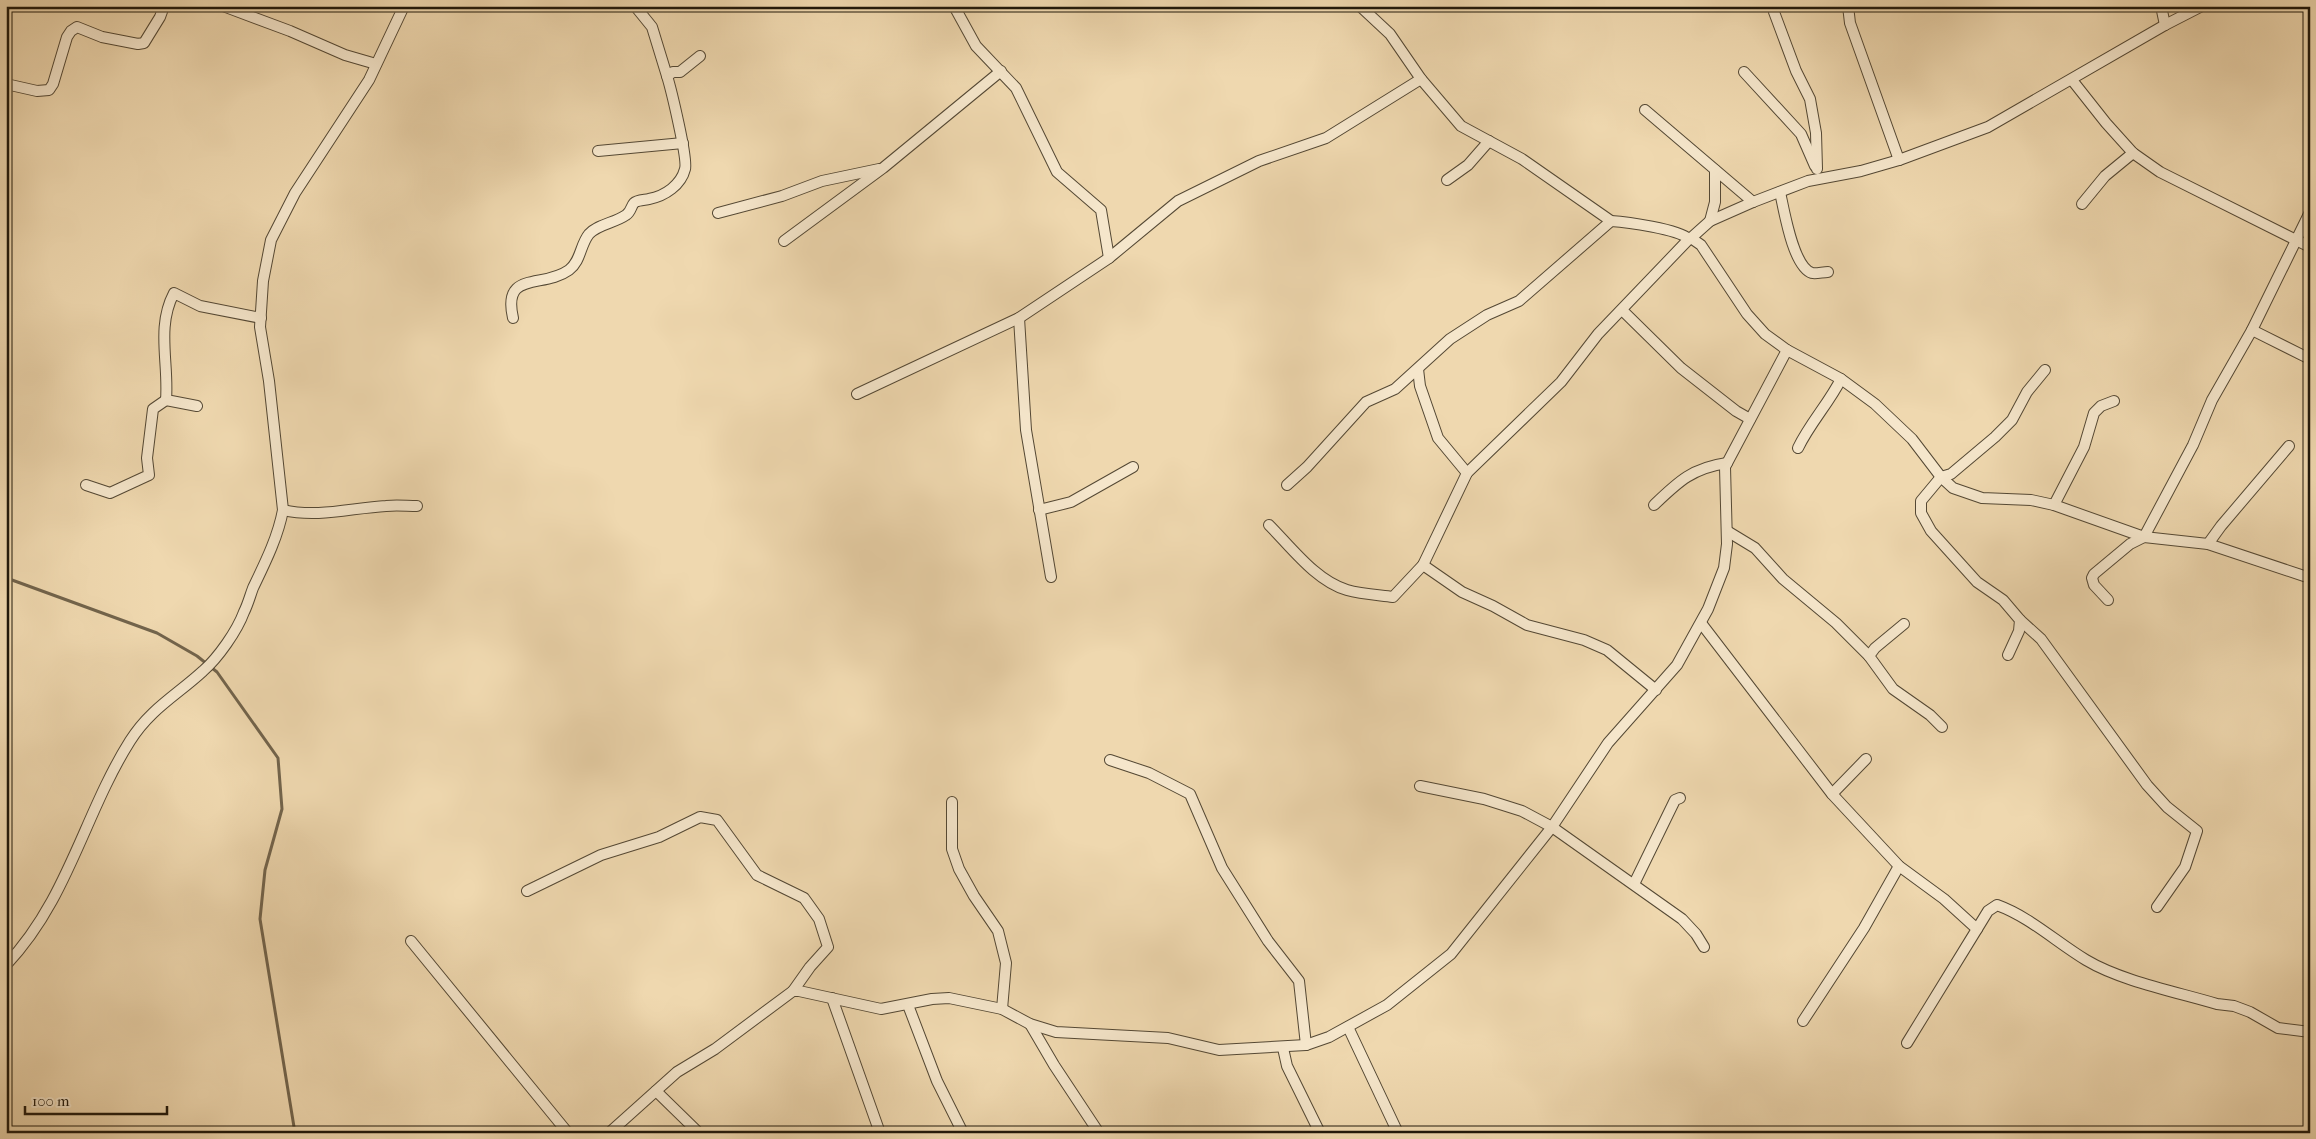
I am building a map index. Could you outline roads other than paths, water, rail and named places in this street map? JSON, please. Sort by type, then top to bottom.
[{"type":"street","points":[[6,84],[37,92],[49,90],[53,84],[67,37],[71,30],[77,27],[102,37],[138,44],[144,43],[160,17],[164,6]]},
{"type":"street","points":[[224,6],[345,54],[376,64]]},
{"type":"street","points":[[6,965],[35,932],[51,905],[90,818],[130,741],[148,717],[172,694],[205,669],[214,659],[244,614],[249,596],[280,526],[283,510],[261,318],[262,281],[271,240],[295,192],[361,92],[404,6]]},
{"type":"street","points":[[513,318],[510,303],[512,293],[518,286],[569,270],[577,261],[584,241],[590,233],[626,215],[634,203],[669,191],[680,180],[686,167],[683,143],[667,76],[652,27],[635,6]]},
{"type":"street","points":[[954,6],[976,46],[1016,88],[1057,172],[1101,210],[1109,258]]},
{"type":"street","points":[[1360,6],[1390,34],[1421,79],[1456,122],[1473,134],[1522,159],[1611,221],[1627,222],[1680,233],[1702,245],[1747,314],[1765,334],[1787,350],[1841,379],[1875,404],[1912,440],[1941,477],[1953,488],[1982,498],[2031,500],[2054,505],[2144,537],[2208,544],[2310,578]]},
{"type":"street","points":[[1848,6],[1850,23],[1899,160]]},
{"type":"street","points":[[2162,6],[2165,25]]},
{"type":"street","points":[[1269,525],[1312,570],[1328,582],[1347,590],[1393,597],[1423,565],[1467,473],[1561,382],[1598,334],[1690,238],[1710,221],[1808,181],[1853,173],[1899,160],[1988,127],[2165,25],[2202,6]]},
{"type":"street","points":[[1774,12],[1796,71],[1810,98],[1816,133],[1817,169],[1808,181]]},
{"type":"street","points":[[667,76],[672,72],[680,72],[700,56]]},
{"type":"street","points":[[784,241],[883,168],[1001,71]]},
{"type":"street","points":[[1744,72],[1801,134],[1817,169]]},
{"type":"street","points":[[857,394],[1019,318],[1109,258],[1178,201],[1259,161],[1326,138],[1421,79]]},
{"type":"street","points":[[2072,80],[2133,153],[2160,172],[2310,247]]},
{"type":"street","points":[[1645,110],[1753,202]]},
{"type":"street","points":[[1447,180],[1468,166],[1489,141]]},
{"type":"street","points":[[598,151],[683,143]]},
{"type":"street","points":[[2082,204],[2105,176],[2133,153]]},
{"type":"street","points":[[718,213],[782,196],[822,181],[883,168]]},
{"type":"street","points":[[1710,221],[1716,193],[1715,170]]},
{"type":"street","points":[[1780,192],[1793,248],[1807,269],[1812,273],[1828,272]]},
{"type":"street","points":[[2108,600],[2094,585],[2092,578],[2094,574],[2130,544],[2144,537],[2193,445],[2212,400],[2252,330],[2298,241],[2310,212]]},
{"type":"street","points":[[1287,485],[1308,467],[1366,402],[1395,389],[1450,339],[1487,315],[1519,301],[1611,221]]},
{"type":"street","points":[[166,400],[166,360],[163,327],[167,306],[174,293],[200,306],[261,318]]},
{"type":"street","points":[[1622,310],[1681,368],[1750,419]]},
{"type":"street","points":[[1019,318],[1026,430],[1051,577]]},
{"type":"street","points":[[2252,330],[2310,359]]},
{"type":"street","points":[[793,991],[881,1009],[932,999],[949,998],[1002,1009],[1030,1024],[1056,1032],[1168,1038],[1219,1050],[1283,1048],[1306,1045],[1329,1037],[1386,1005],[1452,954],[1552,827],[1608,743],[1677,665],[1701,623],[1724,568],[1727,531],[1727,464],[1787,350]]},
{"type":"street","points":[[1418,369],[1420,386],[1438,438],[1467,473]]},
{"type":"street","points":[[2045,370],[2027,392],[2012,420],[1951,474],[1941,477],[1921,501],[1921,513],[1923,519],[1977,582],[2003,600],[2020,620],[2041,639],[2147,784],[2167,808],[2197,831],[2185,867],[2157,906]]},
{"type":"street","points":[[1798,448],[1804,435],[1833,396],[1841,379]]},
{"type":"street","points":[[86,485],[110,493],[149,475],[147,458],[153,409],[166,400],[197,406]]},
{"type":"street","points":[[2054,505],[2084,447],[2094,413],[2101,406],[2114,402]]},
{"type":"street","points":[[2208,544],[2288,446]]},
{"type":"street","points":[[1654,505],[1693,472],[1708,466],[1727,464]]},
{"type":"street","points":[[1039,510],[1071,502],[1133,467]]},
{"type":"street","points":[[283,510],[296,513],[324,513],[387,506],[417,506]]},
{"type":"street","points":[[1727,531],[1755,548],[1783,579],[1836,623],[1869,656],[1893,689],[1930,715],[1942,727]]},
{"type":"street","points":[[1423,565],[1462,592],[1528,625],[1584,640],[1608,650],[1656,690]]},
{"type":"street","points":[[2008,655],[2018,631],[2020,620]]},
{"type":"street","points":[[1701,623],[1832,794],[1899,866],[1944,899],[1977,929]]},
{"type":"street","points":[[1869,656],[1875,648],[1904,624]]},
{"type":"street","points":[[1832,794],[1866,759]]},
{"type":"street","points":[[1110,760],[1149,773],[1190,794],[1222,868],[1268,941],[1299,981],[1306,1045]]},
{"type":"street","points":[[1420,786],[1484,799],[1522,811],[1552,827],[1598,862],[1634,884],[1682,919],[1704,946]]},
{"type":"street","points":[[1634,884],[1675,800],[1680,798]]},
{"type":"street","points":[[952,802],[952,849],[974,896],[998,931],[1006,963],[1002,1009]]},
{"type":"street","points":[[527,891],[601,855],[659,837],[700,817],[717,820],[757,875],[804,898],[819,919],[828,947],[810,967],[793,991],[714,1049],[677,1072],[609,1133]]},
{"type":"street","points":[[1803,1021],[1864,928],[1899,866]]},
{"type":"street","points":[[1907,1043],[1988,911],[1998,905],[2033,923],[2087,960],[2117,973],[2208,1001],[2234,1006],[2250,1012],[2278,1028],[2310,1032]]},
{"type":"street","points":[[411,941],[568,1133]]},
{"type":"street","points":[[832,998],[880,1133]]},
{"type":"street","points":[[908,1005],[936,1081],[963,1133]]},
{"type":"street","points":[[1030,1024],[1054,1065],[1099,1133]]},
{"type":"street","points":[[1348,1027],[1398,1133]]},
{"type":"street","points":[[1283,1048],[1287,1066],[1320,1133]]},
{"type":"street","points":[[656,1091],[699,1133]]},
{"type":"waterway","points":[[6,583],[12,580],[157,633],[197,656],[217,672],[278,758],[282,809],[265,870],[260,919],[295,1133]]}]
